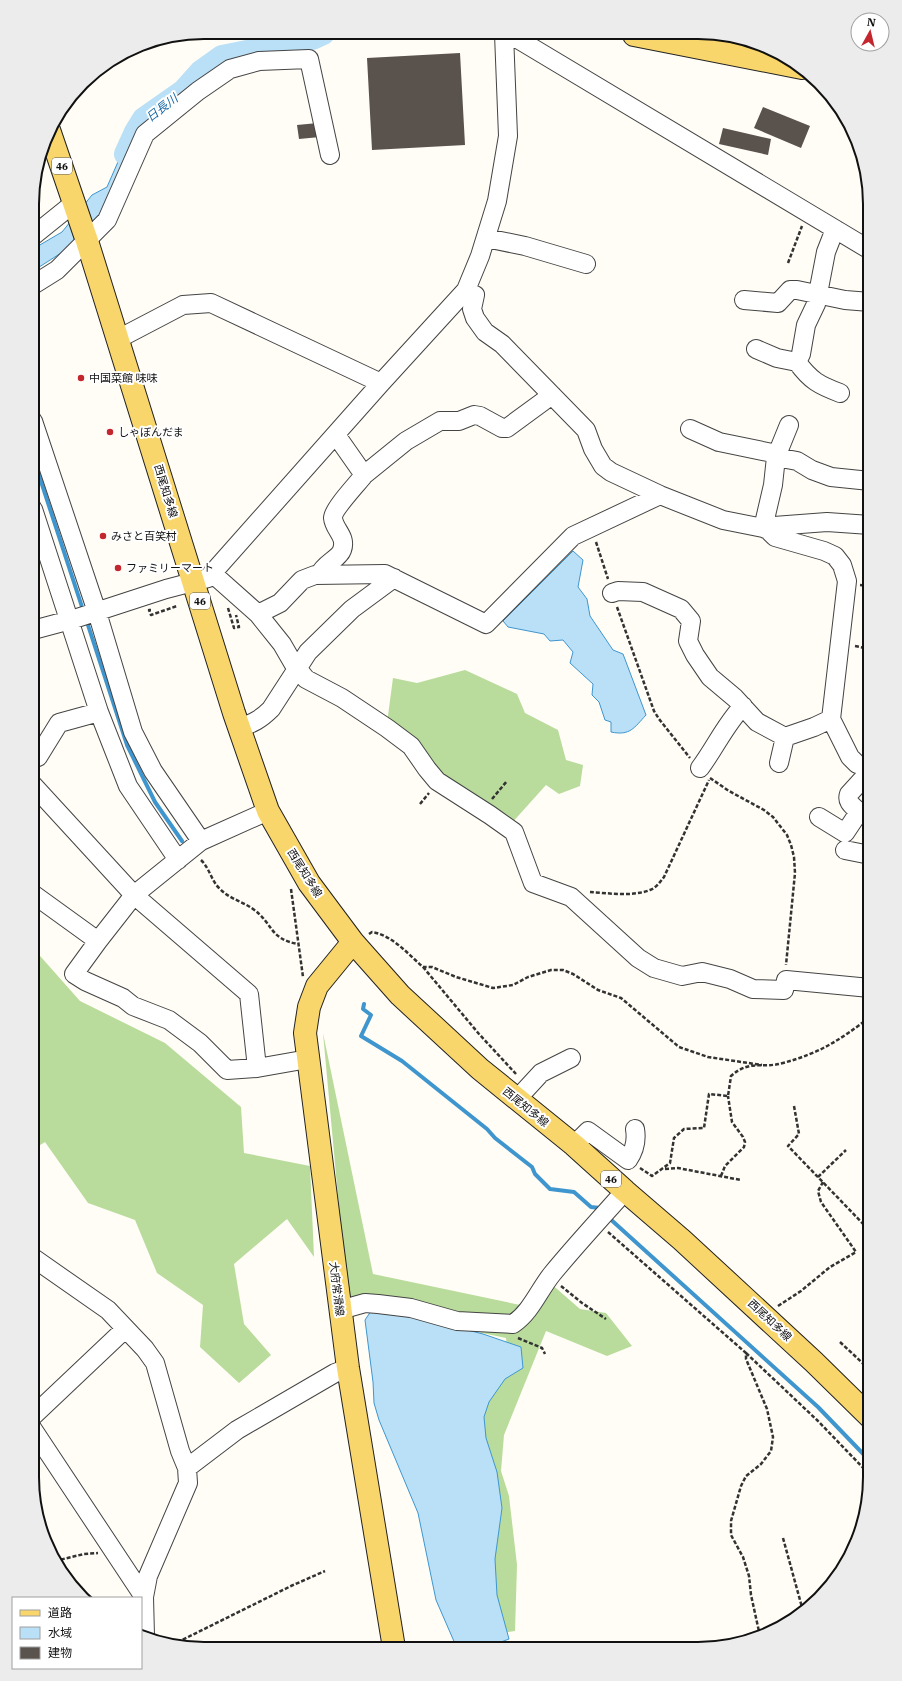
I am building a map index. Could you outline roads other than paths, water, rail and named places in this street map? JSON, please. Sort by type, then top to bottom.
[{"type":"main road","points":[[654,39],[787,65]]},
{"type":"main road","name":"西尾知多線","points":[[52,140],[87,241],[118,339],[203,578],[239,728],[268,811],[309,883],[354,944],[400,995],[480,1069],[574,1145],[624,1191],[682,1240],[863,1410]]},
{"type":"main road","name":"大府常滑線","points":[[354,944],[317,986],[309,1007],[305,1033],[348,1368],[393,1642]]},
{"type":"street","points":[[39,628],[203,578],[336,435],[380,383],[466,290],[486,238],[497,201],[508,136],[504,39]]},
{"type":"street","points":[[518,39],[863,246]]},
{"type":"street","points":[[39,281],[57,270],[107,220],[145,134],[198,91],[230,69],[259,61],[309,59],[330,155]]},
{"type":"street","points":[[39,231],[74,203]]},
{"type":"street","points":[[797,362],[801,354],[806,325],[816,304],[826,252],[835,229]]},
{"type":"street","points":[[486,238],[525,246],[586,264]]},
{"type":"street","points":[[466,290],[475,295],[472,309],[475,318],[485,332],[502,344],[586,430],[593,449],[606,469],[660,495],[723,520],[766,529],[775,537],[835,556],[842,565],[847,581],[831,719],[850,756],[857,764],[863,766]]},
{"type":"street","points":[[744,300],[778,303],[784,299],[790,290],[797,290],[818,295],[863,301]]},
{"type":"street","points":[[118,339],[183,305],[211,303],[380,383]]},
{"type":"street","points":[[756,349],[777,358],[797,362],[810,378],[820,385],[840,394]]},
{"type":"street","points":[[317,575],[341,552],[344,543],[334,521],[334,512],[364,475],[406,441],[440,421],[459,421],[474,415],[480,416],[502,428],[507,428],[552,395]]},
{"type":"street","points":[[766,529],[776,455],[789,425]]},
{"type":"street","points":[[690,430],[719,442],[797,461],[812,470],[831,477],[863,480]]},
{"type":"street","points":[[336,435],[364,475]]},
{"type":"street","points":[[39,445],[83,616],[99,712],[128,786],[190,850]]},
{"type":"street","points":[[258,614],[280,603],[302,580],[317,575],[385,574],[486,624],[573,536],[660,495]]},
{"type":"street","points":[[766,529],[774,526],[827,522],[863,525]]},
{"type":"street","points":[[39,534],[83,616],[133,732],[190,850]]},
{"type":"street","points":[[317,575],[314,572],[330,555]]},
{"type":"street","points":[[203,578],[258,614],[282,644],[306,679],[342,698],[387,728],[411,746],[437,781],[483,810],[514,832],[533,883],[571,897],[638,958],[654,968],[682,976],[702,972],[730,979],[753,988],[761,989],[784,990],[786,980],[863,987]]},
{"type":"street","points":[[239,728],[258,721],[264,716],[271,709],[308,652],[323,636],[352,609],[394,578]]},
{"type":"street","points":[[612,593],[618,591],[628,593],[643,592],[681,609],[691,621],[688,641],[695,655],[710,677],[736,698],[757,722],[786,737],[831,719]]},
{"type":"street","points":[[705,773],[711,753],[730,719],[742,706]]},
{"type":"street","points":[[39,755],[59,723],[99,712]]},
{"type":"street","points":[[779,763],[786,737]]},
{"type":"street","points":[[820,817],[845,833],[859,812],[848,802],[849,794],[863,778]]},
{"type":"street","points":[[39,791],[134,894],[249,994],[257,1068]]},
{"type":"street","points":[[268,811],[190,850],[134,894],[74,974],[85,981],[123,998],[134,1006],[169,1020],[200,1043],[227,1070],[257,1068],[308,1059]]},
{"type":"street","points":[[845,850],[863,854]]},
{"type":"street","points":[[39,898],[98,941]]},
{"type":"street","points":[[510,1093],[541,1073],[571,1058]]},
{"type":"street","points":[[574,1145],[588,1131],[628,1160],[634,1152],[636,1138],[635,1129]]},
{"type":"street","points":[[340,1310],[365,1304],[378,1304],[411,1308],[457,1321],[513,1324],[520,1319],[530,1307],[551,1275],[624,1191]]},
{"type":"street","points":[[39,1262],[108,1310],[155,1363],[180,1451],[187,1468],[188,1483],[148,1576],[144,1597],[144,1630]]},
{"type":"street","points":[[39,1410],[125,1329]]},
{"type":"street","points":[[187,1468],[237,1430],[335,1373],[348,1368]]},
{"type":"street","points":[[39,1439],[144,1597]]},
{"type":"water","points":[[135,123],[142,126],[102,217],[72,246],[39,267],[39,245],[62,232],[92,195],[107,187]]},
{"type":"water","points":[[573,551],[583,560],[578,587],[587,599],[590,616],[613,650],[623,654],[646,715],[635,727],[627,732],[611,732],[611,722],[605,720],[599,702],[592,695],[593,684],[570,663],[573,652],[563,640],[550,641],[544,634],[508,627],[503,621]]},
{"type":"water","points":[[371,1311],[428,1320],[483,1334],[521,1347],[523,1368],[505,1379],[489,1402],[484,1417],[486,1438],[497,1472],[502,1508],[495,1559],[497,1595],[509,1639],[501,1642],[454,1642],[436,1600],[418,1513],[379,1420],[374,1403],[373,1382],[365,1320]]},
{"type":"waterway","name":"日長川","points":[[126,154],[144,119],[184,91],[201,72],[222,57],[247,52],[266,51],[308,39]]},
{"type":"waterway","points":[[39,475],[83,610]]},
{"type":"waterway","points":[[86,619],[127,745],[155,802],[182,841]]},
{"type":"waterway","points":[[364,1004],[363,1009],[371,1015],[361,1036],[402,1061],[487,1129],[495,1138],[532,1167],[535,1174],[550,1189],[574,1192],[591,1207],[600,1208],[602,1211]]},
{"type":"waterway","points":[[608,1217],[818,1407],[863,1454]]},
{"type":"place","name":"中国菜館 味味","points":[[81,378]]},
{"type":"place","name":"しゃぼんだま","points":[[110,432]]},
{"type":"place","name":"みさと百笑村","points":[[103,536]]},
{"type":"place","name":"ファミリーマート","points":[[118,568]]}]
